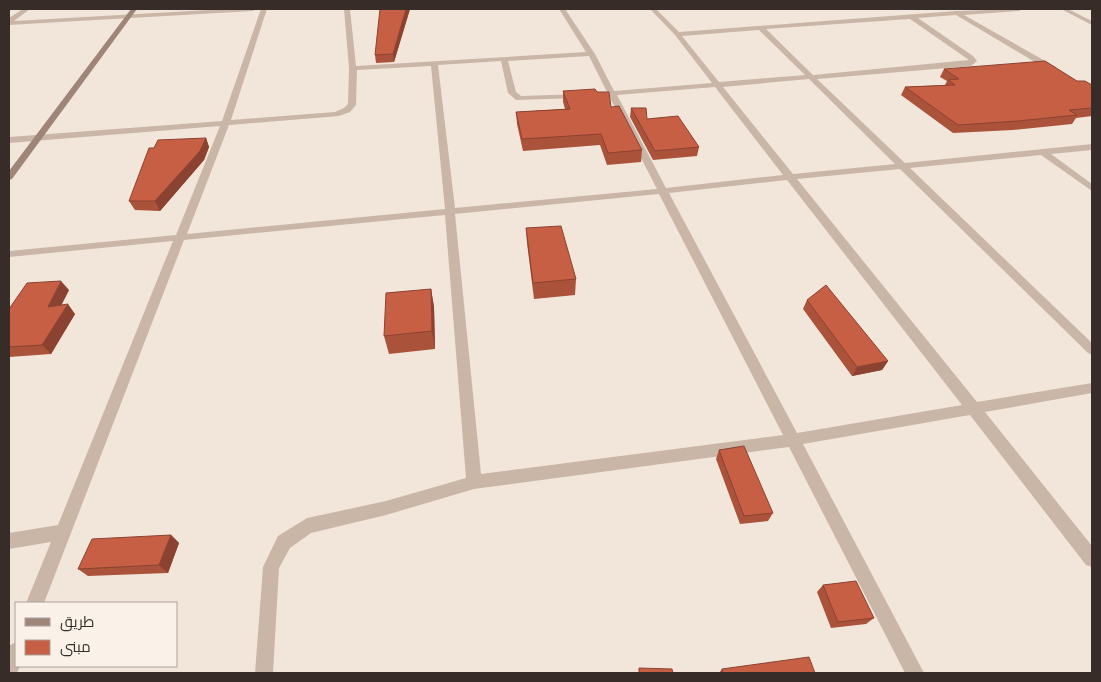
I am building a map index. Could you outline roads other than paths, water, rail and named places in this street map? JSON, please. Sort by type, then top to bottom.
[{"type":"street","points":[[9,22],[27,9]]},
{"type":"street","points":[[9,177],[40,138],[134,9]]},
{"type":"street","points":[[9,22],[253,9]]},
{"type":"street","points":[[35,602],[226,122],[264,9]]},
{"type":"street","points":[[9,140],[336,114],[347,110],[352,105],[353,68],[347,9]]},
{"type":"street","points":[[562,9],[591,54],[915,673]]},
{"type":"street","points":[[653,9],[677,34],[717,84],[1092,559]]},
{"type":"street","points":[[949,9],[1059,72]]},
{"type":"street","points":[[677,34],[1019,9]]},
{"type":"street","points":[[1064,9],[1092,23]]},
{"type":"street","points":[[594,95],[968,64],[973,62],[912,17]]},
{"type":"street","points":[[761,28],[809,77],[1092,350]]},
{"type":"street","points":[[353,68],[591,54]]},
{"type":"street","points":[[504,58],[512,93],[519,98],[585,96]]},
{"type":"street","points":[[434,63],[450,210],[474,482]]},
{"type":"street","points":[[9,254],[450,210],[663,191],[1092,147]]},
{"type":"street","points":[[1044,153],[1092,188]]},
{"type":"street","points":[[264,673],[271,567],[284,542],[307,526],[386,508],[474,482],[793,440],[1092,388]]},
{"type":"street","points":[[9,542],[63,532]]},
{"type":"street","points":[[9,670],[15,654]]}]
